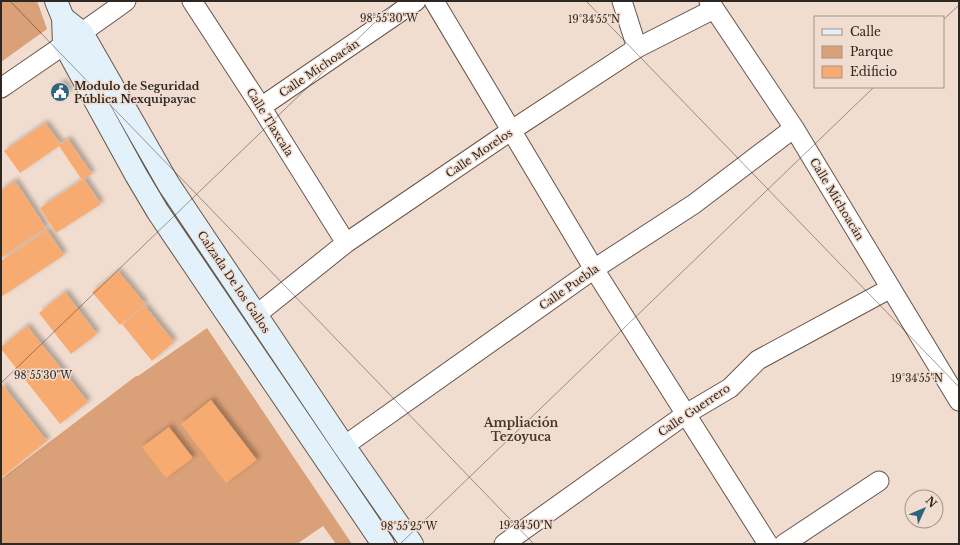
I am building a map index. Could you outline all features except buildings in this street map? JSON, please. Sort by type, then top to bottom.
[{"type":"main road","name":"Calzada De los Gallos","points":[[59,10],[82,33],[169,185],[344,446],[412,544]]},
{"type":"main road","name":"Calzada De los Gallos","points":[[59,10],[64,44],[158,212],[383,544]]},
{"type":"street","points":[[1,88],[126,1]]},
{"type":"street","name":"Calle Tlaxcala","points":[[192,1],[261,107],[346,243]]},
{"type":"street","name":"Calle Michoacán","points":[[261,107],[416,1]]},
{"type":"street","points":[[434,1],[594,269],[768,544]]},
{"type":"street","points":[[622,1],[637,48]]},
{"type":"street","name":"Calle Michoacán","points":[[712,5],[794,128],[959,401]]},
{"type":"street","name":"Calle Morelos","points":[[256,315],[346,243],[512,130],[637,48],[712,5]]},
{"type":"street","name":"Calle Puebla","points":[[344,446],[594,269],[694,204],[794,128]]},
{"type":"street","name":"Calle Guerrero","points":[[504,544],[686,414],[730,388],[758,360],[891,288]]},
{"type":"street","points":[[784,544],[879,481]]},
{"type":"green space","points":[[1,1],[37,1],[47,29],[1,62]]},
{"type":"green space","points":[[207,328],[352,544],[336,544],[323,526],[297,544],[1,544],[1,479],[136,376]]},
{"type":"place","name":"Modulo de Seguridad Pública Nexquipayac","points":[[60,92]]},
{"type":"district","name":"Ampliación Tezoyuca","points":[[521,429]]}]
